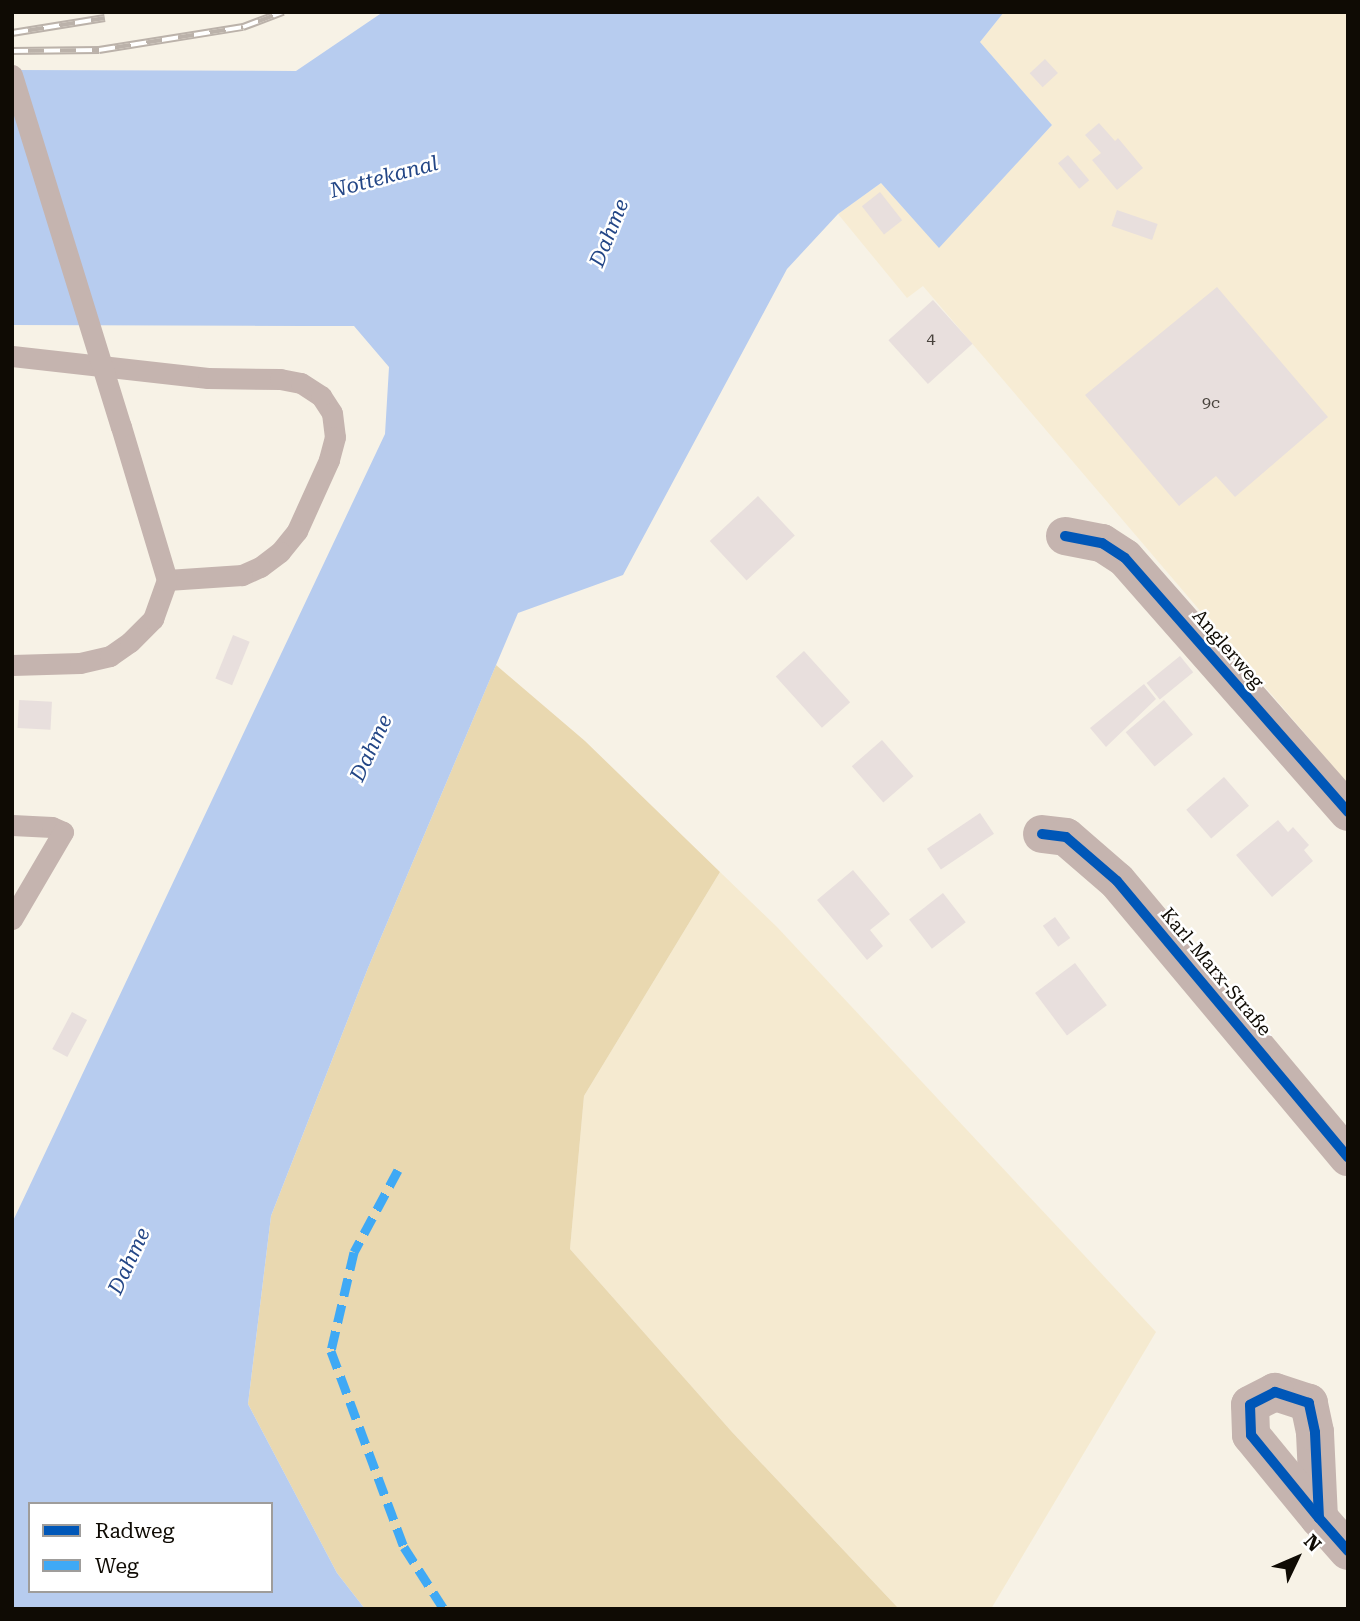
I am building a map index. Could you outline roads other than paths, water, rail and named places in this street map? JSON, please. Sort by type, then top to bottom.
[{"type":"street","name":"Anglerweg","points":[[1065,536],[1102,543],[1125,558],[1348,812]]},
{"type":"street","name":"Karl-Marx-Straße","points":[[1042,834],[1066,837],[1118,881],[1348,1157]]},
{"type":"street","points":[[1319,1518],[1348,1551]]},
{"type":"lane","points":[[12,75],[167,580],[153,619],[130,642],[110,656],[80,663],[12,665]]},
{"type":"lane","points":[[12,356],[208,378],[280,379],[301,383],[321,396],[332,413],[335,437],[329,460],[298,531],[280,552],[260,567],[242,575],[167,580]]},
{"type":"lane","points":[[12,825],[52,827],[63,832],[12,919]]},
{"type":"water","points":[[383,12],[1004,12],[980,42],[1052,125],[939,248],[881,183],[838,214],[787,269],[623,575],[518,613],[368,968],[271,1216],[248,1404],[337,1573],[365,1609],[12,1609],[12,1223],[385,434],[389,367],[354,326],[12,325],[12,70],[296,71]]},
{"type":"railway","points":[[12,51],[99,50],[243,27],[283,12]]},
{"type":"railway","points":[[12,33],[105,18]]},
{"type":"water label","name":"Nottekanal","points":[[384,177]]},
{"type":"water label","name":"Dahme","points":[[609,233]]},
{"type":"water label","name":"Dahme","points":[[371,748]]},
{"type":"water label","name":"Dahme","points":[[129,1261]]}]
